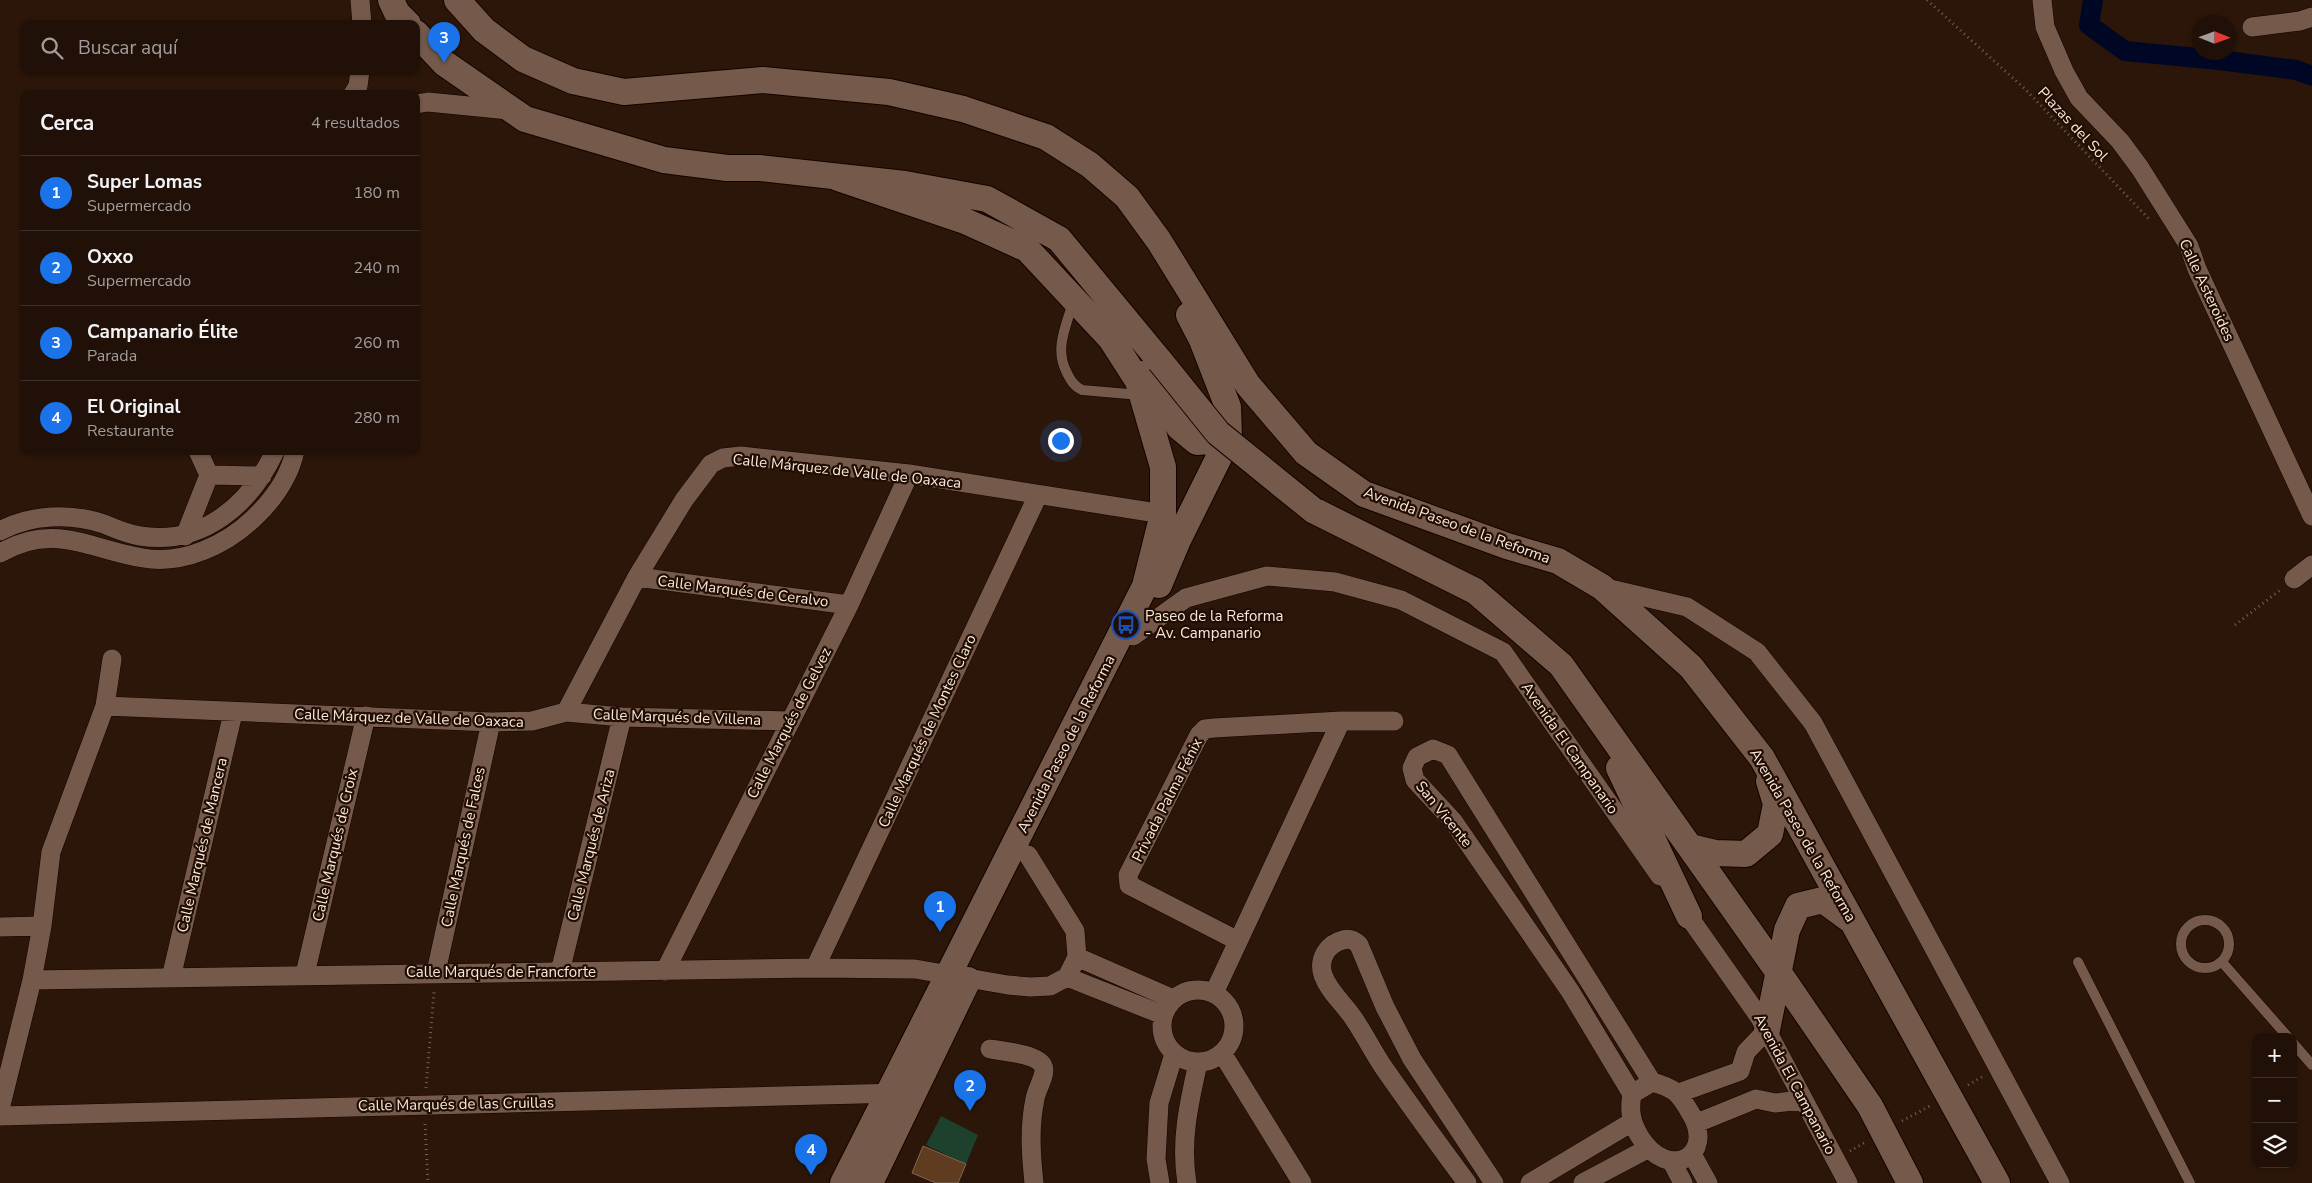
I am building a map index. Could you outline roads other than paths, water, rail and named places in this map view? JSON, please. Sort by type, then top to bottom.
[{"type":"street","points":[[360,0],[362,20]]},
{"type":"street","points":[[391,0],[404,20]]},
{"type":"street","name":"Avenida Paseo de la Reforma","points":[[457,0],[484,30],[523,59],[572,81],[624,92],[763,80],[889,92],[963,109],[1046,137],[1090,165],[1127,197],[1174,264],[1248,385],[1306,453],[1364,494],[1508,546],[1558,561],[1602,587],[1691,667],[1762,758],[1997,1183]]},
{"type":"street","name":"Calle Asteroides","points":[[2042,0],[2045,27],[2064,71],[2079,98],[2120,141],[2140,168],[2189,246],[2312,516]]},
{"type":"street","points":[[2252,26],[2300,21],[2312,17]]},
{"type":"street","name":"Avenida Paseo de la Reforma","points":[[420,37],[444,63],[525,119],[664,160],[727,168],[760,168],[905,184],[987,199],[1059,239],[1218,433],[1313,510],[1475,592],[1561,665],[1779,973],[1870,1106],[1910,1183]]},
{"type":"street","points":[[356,90],[359,75]]},
{"type":"street","points":[[420,103],[428,102],[511,110]]},
{"type":"street","name":"Avenida Paseo de la Reforma","points":[[838,178],[965,221],[1027,249],[1111,339],[1138,382],[1163,466],[1163,514],[1145,586],[902,1093],[870,1183]]},
{"type":"street","points":[[1111,339],[1161,397],[1179,427],[1196,442],[1210,441],[1220,436],[1228,407],[1202,340],[1127,197]]},
{"type":"street","name":"Avenida Paseo de la Reforma","points":[[959,977],[1028,855],[1155,593],[1178,540],[1228,437],[1228,407]]},
{"type":"street","points":[[185,536],[209,475],[200,455]]},
{"type":"street","points":[[0,530],[30,519],[76,516],[140,536],[162,538],[185,536],[210,524],[237,506],[256,487],[272,455]]},
{"type":"street","points":[[0,553],[28,540],[44,537],[88,543],[145,559],[167,558],[207,549],[223,542],[245,526],[264,508],[284,481],[294,455]]},
{"type":"street","name":"Calle Márquez de Valle de Oaxaca","points":[[105,706],[232,713],[366,716],[490,722],[532,721],[566,712],[636,577],[684,500],[711,464],[723,458],[741,456],[909,474],[1163,514]]},
{"type":"street","name":"Calle Marqués de Gelvez","points":[[665,971],[789,721],[849,605],[909,474]]},
{"type":"street","points":[[209,475],[262,476]]},
{"type":"street","name":"Calle Marqués de Montes Claro","points":[[815,968],[1038,495]]},
{"type":"street","points":[[2294,579],[2312,565]]},
{"type":"street","name":"Avenida El Campanario","points":[[1133,636],[1186,598],[1268,576],[1335,582],[1401,600],[1503,652],[1767,1030],[1848,1183]]},
{"type":"street","name":"Calle Marqués de Ceralvo","points":[[636,577],[849,605]]},
{"type":"street","points":[[1602,587],[1687,607],[1757,652],[1813,723],[2060,1183]]},
{"type":"street","points":[[0,1109],[32,980],[42,926],[51,852],[105,706],[112,659]]},
{"type":"street","points":[[1590,706],[1689,916]]},
{"type":"street","name":"Calle Marqués de Villena","points":[[566,712],[622,717],[789,721]]},
{"type":"street","name":"Calle Marqués de Mancera","points":[[171,978],[232,713]]},
{"type":"street","name":"Calle Marqués de Croix","points":[[305,974],[366,716]]},
{"type":"street","name":"Calle Marqués de Ariza","points":[[560,972],[622,717]]},
{"type":"street","points":[[1214,993],[1341,721]]},
{"type":"street","name":"Privada Palma Fénix","points":[[1238,941],[1129,885],[1128,875],[1199,735],[1205,729],[1341,721],[1394,721]]},
{"type":"street","name":"Calle Marqués de Falces","points":[[436,972],[490,722]]},
{"type":"street","name":"San Vicente","points":[[1632,1094],[1570,991],[1453,820],[1415,780],[1412,768],[1417,757],[1433,749],[1448,755],[1588,976],[1652,1082]]},
{"type":"street","points":[[1690,847],[1715,853],[1746,854],[1770,834],[1776,804],[1762,758]]},
{"type":"street","points":[[1028,855],[1075,930],[1077,956],[1067,977],[1163,1015]]},
{"type":"street","points":[[1756,1100],[1740,1071],[1746,1052],[1767,1030],[1787,930],[1798,906],[1823,900],[1852,922]]},
{"type":"street","points":[[0,927],[42,926]]},
{"type":"street","points":[[1467,1183],[1383,1067],[1354,1018],[1324,976],[1321,965],[1323,957],[1326,950],[1336,942],[1347,938],[1354,940],[1360,945],[1385,1007],[1412,1058],[1494,1183]]},
{"type":"street","points":[[1077,956],[1173,999]]},
{"type":"street","name":"Calle Marqués de Francforte","points":[[32,980],[305,974],[815,968],[915,969],[1030,987],[1050,986],[1067,977]]},
{"type":"street","points":[[1570,991],[1588,976]]},
{"type":"street","points":[[1192,990],[1214,993],[1228,1004],[1234,1021],[1232,1039],[1222,1054],[1211,1060],[1198,1063],[1189,1062],[1174,1054],[1163,1036],[1163,1015],[1173,999],[1192,990]]},
{"type":"street","points":[[990,1048],[1022,1054],[1043,1065],[1044,1072],[1037,1089],[1032,1121],[1031,1142],[1034,1183]]},
{"type":"street","points":[[1160,1183],[1156,1159],[1159,1104],[1174,1054]]},
{"type":"street","points":[[1222,1054],[1302,1183]]},
{"type":"street","points":[[1188,1183],[1183,1161],[1187,1111],[1198,1063]]},
{"type":"street","points":[[1679,1093],[1740,1071]]},
{"type":"street","points":[[1652,1082],[1666,1086],[1679,1093],[1697,1123],[1698,1140],[1692,1154],[1685,1160],[1672,1162],[1658,1158],[1648,1149],[1632,1122],[1630,1105],[1632,1094],[1652,1082]]},
{"type":"street","name":"Avenida Paseo de la Reforma","points":[[843,1183],[902,1093]]},
{"type":"street","name":"Calle Marqués de las Cruillas","points":[[0,1116],[902,1093]]},
{"type":"street","points":[[1697,1123],[1756,1100],[1776,1103],[1804,1100]]},
{"type":"street","points":[[1530,1183],[1632,1122]]},
{"type":"street","points":[[1583,1183],[1648,1149]]},
{"type":"street","points":[[1692,1154],[1708,1183]]},
{"type":"street","points":[[1672,1162],[1683,1183]]},
{"type":"lane","points":[[1074,299],[1060,349],[1062,363],[1074,386],[1082,390],[1142,395]]},
{"type":"lane","points":[[2208,920],[2220,925],[2228,936],[2229,950],[2222,962],[2210,968],[2196,967],[2186,959],[2181,946],[2184,932],[2194,923],[2208,920]]},
{"type":"lane","points":[[2078,962],[2190,1183]]},
{"type":"lane","points":[[2222,962],[2284,1033]]},
{"type":"lane","points":[[2297,1047],[2312,1064]]},
{"type":"waterway","points":[[2093,0],[2089,25],[2125,51],[2296,70],[2312,76]]},
{"type":"place","name":"Campanario Élite","points":[[444,63]]},
{"type":"place","name":"Paseo de la Reforma - Av. Campanario","points":[[1126,625]]},
{"type":"place","name":"Super Lomas","points":[[940,932]]},
{"type":"place","name":"Oxxo","points":[[970,1111]]},
{"type":"place","name":"El Original","points":[[811,1175]]}]
